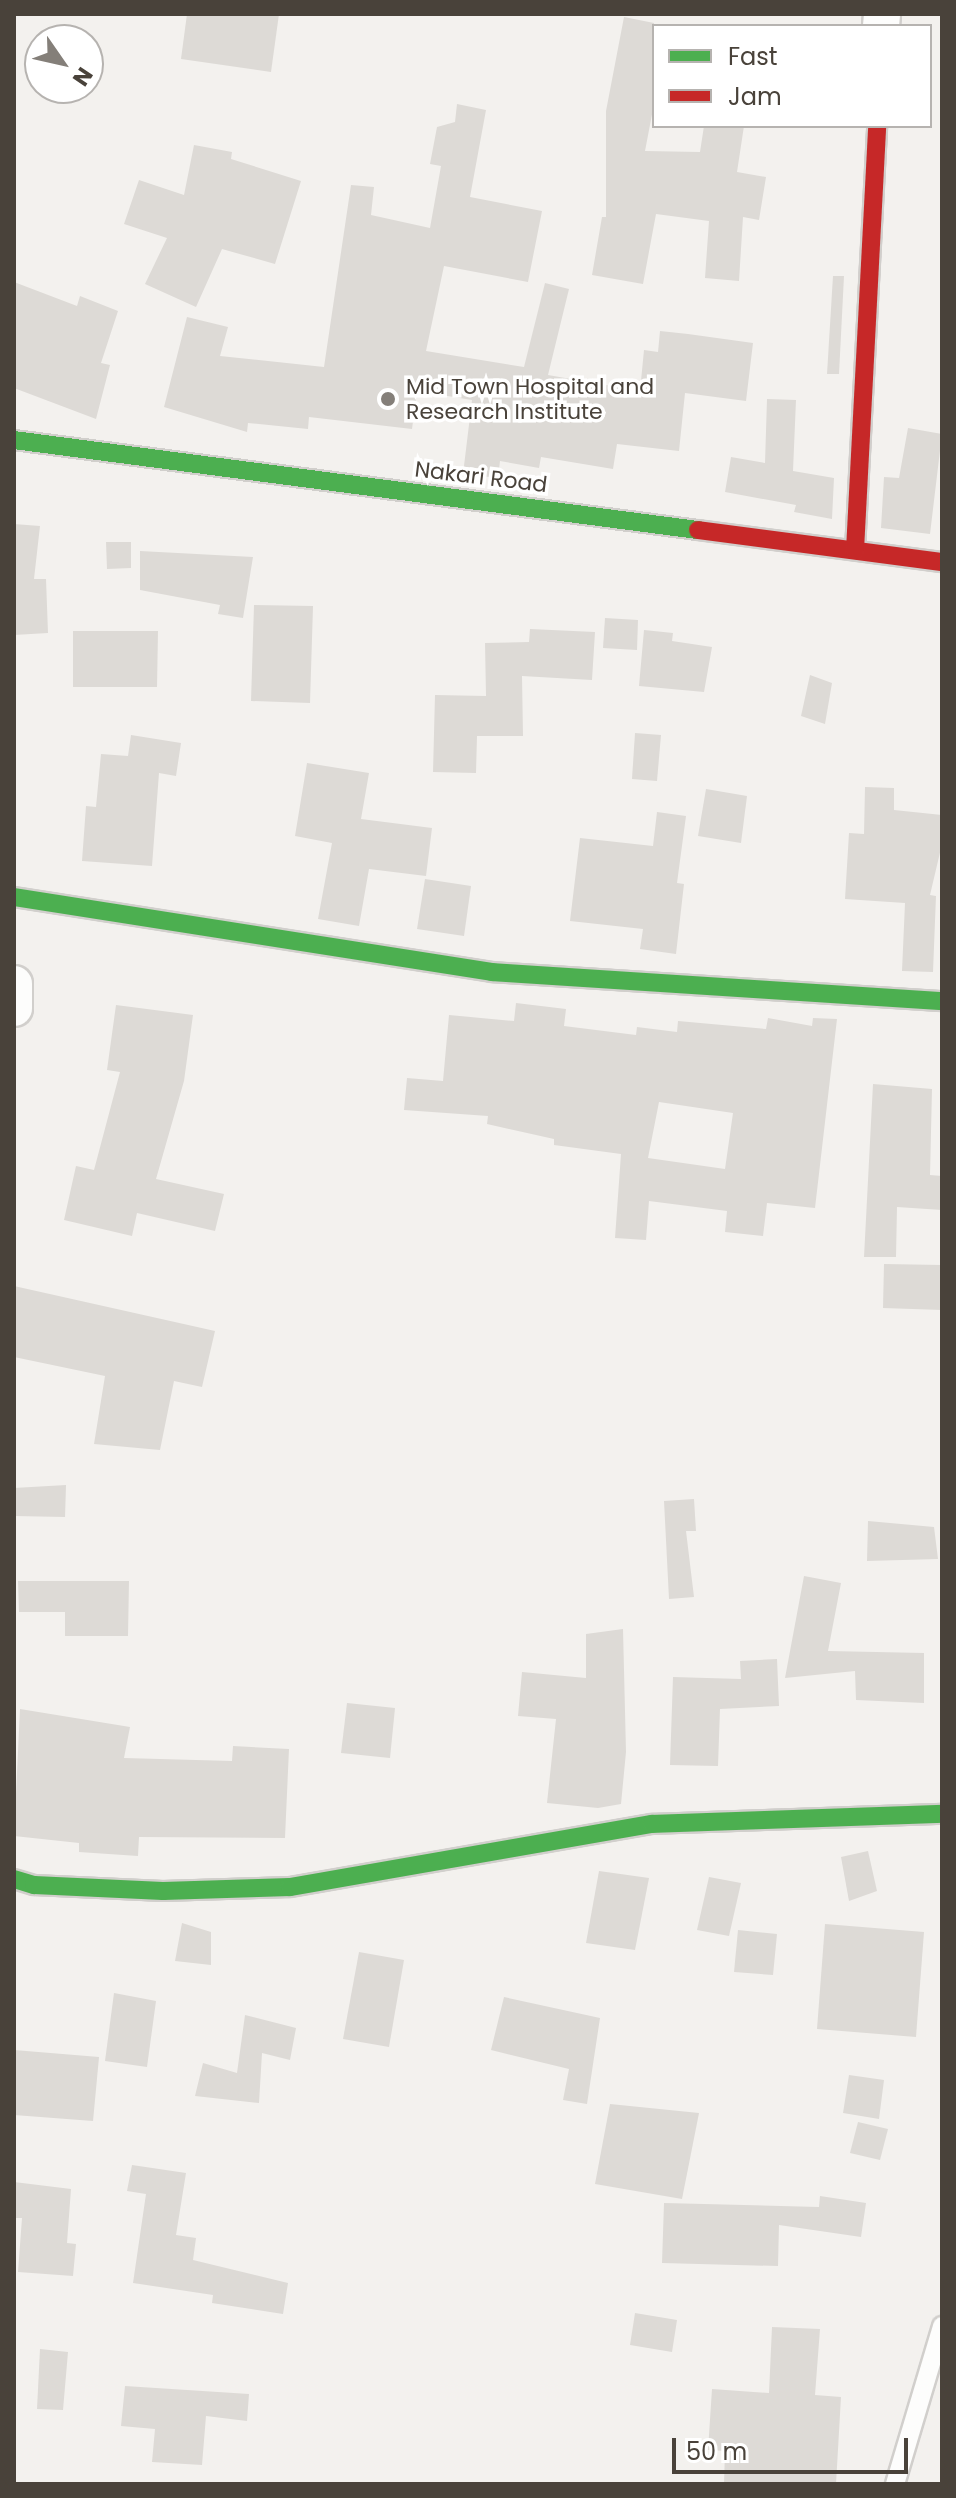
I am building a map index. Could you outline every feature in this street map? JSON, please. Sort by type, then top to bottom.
[{"type":"street","points":[[855,550],[877,128]]},
{"type":"street","name":"Nakari Road","points":[[14,440],[942,562]]},
{"type":"street","points":[[14,897],[492,972],[942,1001]]},
{"type":"street","points":[[14,984],[14,1008]]},
{"type":"street","points":[[14,1879],[34,1885],[163,1891],[290,1887],[652,1824],[942,1814]]},
{"type":"lane","points":[[895,2484],[942,2326]]},
{"type":"building","points":[[187,14],[279,14],[271,72],[181,59]]},
{"type":"building","points":[[624,17],[654,23],[652,114],[645,151],[700,152],[704,128],[744,128],[737,172],[766,177],[759,220],[743,217],[739,281],[705,278],[709,221],[656,214],[643,284],[592,275],[602,217],[606,217],[606,111]]},
{"type":"building","points":[[457,104],[486,110],[470,197],[542,211],[528,282],[444,266],[426,351],[524,367],[545,283],[569,289],[548,375],[640,391],[644,350],[658,352],[660,331],[688,334],[753,343],[746,401],[685,393],[679,451],[617,444],[613,469],[541,457],[539,468],[500,461],[498,478],[463,474],[472,400],[417,391],[412,429],[309,417],[308,429],[248,423],[247,432],[164,407],[187,317],[228,327],[220,356],[324,367],[351,185],[374,187],[371,215],[430,228],[441,166],[430,164],[437,127],[455,122]]},
{"type":"building","points":[[194,145],[232,152],[231,159],[301,181],[275,264],[222,249],[196,307],[145,284],[167,238],[124,224],[139,180],[184,195]]},
{"type":"building","points":[[833,276],[844,276],[839,374],[827,374]]},
{"type":"building","points":[[14,282],[77,306],[80,296],[118,311],[101,363],[110,365],[96,419],[14,388]]},
{"type":"building","points":[[767,399],[796,400],[793,471],[834,478],[832,519],[794,512],[796,505],[725,492],[731,457],[765,463]]},
{"type":"building","points":[[908,428],[942,434],[930,534],[881,528],[884,477],[899,478]]},
{"type":"building","points":[[14,524],[40,526],[34,579],[46,579],[48,633],[14,635]]},
{"type":"building","points":[[106,542],[131,542],[131,568],[107,569]]},
{"type":"building","points":[[140,551],[253,557],[243,618],[218,614],[220,605],[140,590]]},
{"type":"building","points":[[254,605],[313,606],[310,703],[251,701]]},
{"type":"building","points":[[605,618],[638,620],[637,650],[603,648]]},
{"type":"building","points":[[530,629],[595,632],[592,680],[522,676],[523,736],[477,736],[476,773],[433,772],[435,695],[486,696],[485,643],[529,642]]},
{"type":"building","points":[[644,630],[673,633],[672,641],[712,647],[704,692],[639,686]]},
{"type":"building","points":[[73,631],[158,631],[157,687],[73,687]]},
{"type":"building","points":[[810,675],[832,683],[825,724],[801,716]]},
{"type":"building","points":[[635,733],[661,735],[657,781],[632,779]]},
{"type":"building","points":[[131,735],[181,743],[176,776],[159,773],[152,866],[82,861],[86,806],[96,807],[101,754],[128,756]]},
{"type":"building","points":[[307,763],[369,773],[361,819],[432,828],[426,876],[369,869],[359,926],[318,919],[332,843],[295,836]]},
{"type":"building","points":[[865,787],[894,788],[894,810],[942,815],[942,844],[930,895],[936,896],[933,972],[902,971],[905,903],[845,899],[849,833],[864,834]]},
{"type":"building","points":[[706,789],[747,796],[741,843],[698,836]]},
{"type":"building","points":[[657,812],[686,816],[677,883],[684,884],[676,954],[640,949],[643,929],[570,921],[580,838],[653,846]]},
{"type":"building","points":[[425,879],[471,886],[464,936],[417,929]]},
{"type":"building","points":[[516,1003],[566,1009],[564,1026],[636,1035],[637,1027],[677,1032],[678,1021],[766,1029],[768,1018],[812,1026],[813,1018],[837,1019],[815,1208],[767,1203],[763,1236],[725,1232],[727,1211],[649,1201],[646,1240],[615,1238],[621,1154],[554,1145],[554,1139],[487,1124],[488,1116],[404,1110],[407,1078],[443,1081],[449,1015],[514,1021]],"holes":[[[659,1102],[733,1113],[725,1169],[648,1158]]]},
{"type":"building","points":[[116,1005],[193,1015],[184,1081],[156,1179],[224,1194],[215,1231],[137,1213],[132,1236],[64,1220],[76,1166],[94,1170],[120,1072],[107,1070]]},
{"type":"building","points":[[873,1084],[932,1089],[930,1175],[942,1176],[942,1210],[897,1207],[896,1257],[864,1257]]},
{"type":"building","points":[[884,1264],[942,1265],[942,1310],[883,1308]]},
{"type":"building","points":[[14,1286],[215,1331],[202,1387],[174,1381],[160,1450],[94,1444],[105,1376],[14,1357]]},
{"type":"building","points":[[66,1485],[65,1517],[14,1516],[14,1488]]},
{"type":"building","points":[[694,1499],[696,1531],[686,1531],[694,1597],[669,1599],[664,1501]]},
{"type":"building","points":[[868,1521],[934,1527],[938,1559],[867,1561]]},
{"type":"building","points":[[804,1576],[841,1583],[828,1651],[924,1653],[924,1703],[856,1700],[855,1671],[785,1678]]},
{"type":"building","points":[[18,1581],[129,1581],[128,1636],[65,1636],[65,1612],[19,1612]]},
{"type":"building","points":[[623,1629],[626,1752],[621,1804],[598,1808],[547,1803],[556,1719],[518,1716],[522,1672],[586,1678],[586,1634]]},
{"type":"building","points":[[777,1659],[779,1706],[720,1709],[718,1766],[670,1765],[673,1677],[741,1679],[740,1661]]},
{"type":"building","points":[[347,1703],[395,1708],[390,1758],[341,1753]]},
{"type":"building","points":[[20,1709],[130,1727],[124,1758],[232,1761],[233,1746],[289,1749],[285,1838],[139,1837],[138,1856],[79,1852],[79,1843],[14,1836]]},
{"type":"building","points":[[868,1851],[877,1891],[849,1901],[841,1857]]},
{"type":"building","points":[[599,1871],[649,1878],[635,1950],[586,1943]]},
{"type":"building","points":[[709,1877],[741,1883],[729,1936],[697,1930]]},
{"type":"building","points":[[182,1923],[211,1932],[211,1965],[175,1961]]},
{"type":"building","points":[[825,1924],[924,1932],[916,2037],[817,2029]]},
{"type":"building","points":[[738,1930],[777,1934],[773,1975],[734,1972]]},
{"type":"building","points":[[359,1952],[404,1960],[389,2047],[343,2039]]},
{"type":"building","points":[[114,1993],[156,2001],[147,2067],[105,2061]]},
{"type":"building","points":[[504,1997],[600,2018],[587,2104],[563,2100],[569,2069],[491,2050]]},
{"type":"building","points":[[245,2015],[296,2028],[290,2060],[262,2053],[259,2103],[195,2096],[203,2063],[237,2073]]},
{"type":"building","points":[[14,2050],[99,2057],[93,2121],[14,2115]]},
{"type":"building","points":[[849,2075],[884,2080],[879,2119],[843,2113]]},
{"type":"building","points":[[610,2104],[699,2113],[682,2199],[595,2184]]},
{"type":"building","points":[[858,2122],[888,2129],[880,2160],[850,2153]]},
{"type":"building","points":[[132,2165],[186,2173],[176,2235],[196,2238],[193,2260],[288,2283],[283,2314],[212,2303],[213,2295],[133,2283],[146,2194],[127,2191]]},
{"type":"building","points":[[14,2182],[71,2189],[67,2243],[76,2244],[73,2276],[18,2272],[22,2218],[14,2218]]},
{"type":"building","points":[[820,2196],[866,2203],[861,2237],[779,2225],[778,2266],[662,2263],[664,2203],[819,2207]]},
{"type":"building","points":[[635,2313],[677,2320],[672,2352],[630,2345]]},
{"type":"building","points":[[772,2327],[820,2329],[815,2395],[841,2397],[836,2484],[724,2484],[725,2451],[708,2450],[712,2389],[769,2393]]},
{"type":"building","points":[[40,2349],[68,2352],[63,2410],[37,2409]]},
{"type":"building","points":[[125,2386],[249,2394],[247,2421],[206,2416],[202,2465],[152,2462],[155,2429],[121,2426]]},
{"type":"traffic: fast","points":[[14,440],[698,530]]},
{"type":"traffic: fast","points":[[14,897],[492,972],[942,1001]]},
{"type":"traffic: fast","points":[[14,1879],[34,1885],[163,1891],[290,1887],[652,1824],[942,1814]]},
{"type":"traffic: jam","points":[[855,550],[877,128]]},
{"type":"traffic: jam","points":[[698,530],[942,562]]},
{"type":"place","name":"Mid Town Hospital and Research Institute","points":[[388,399]]}]
